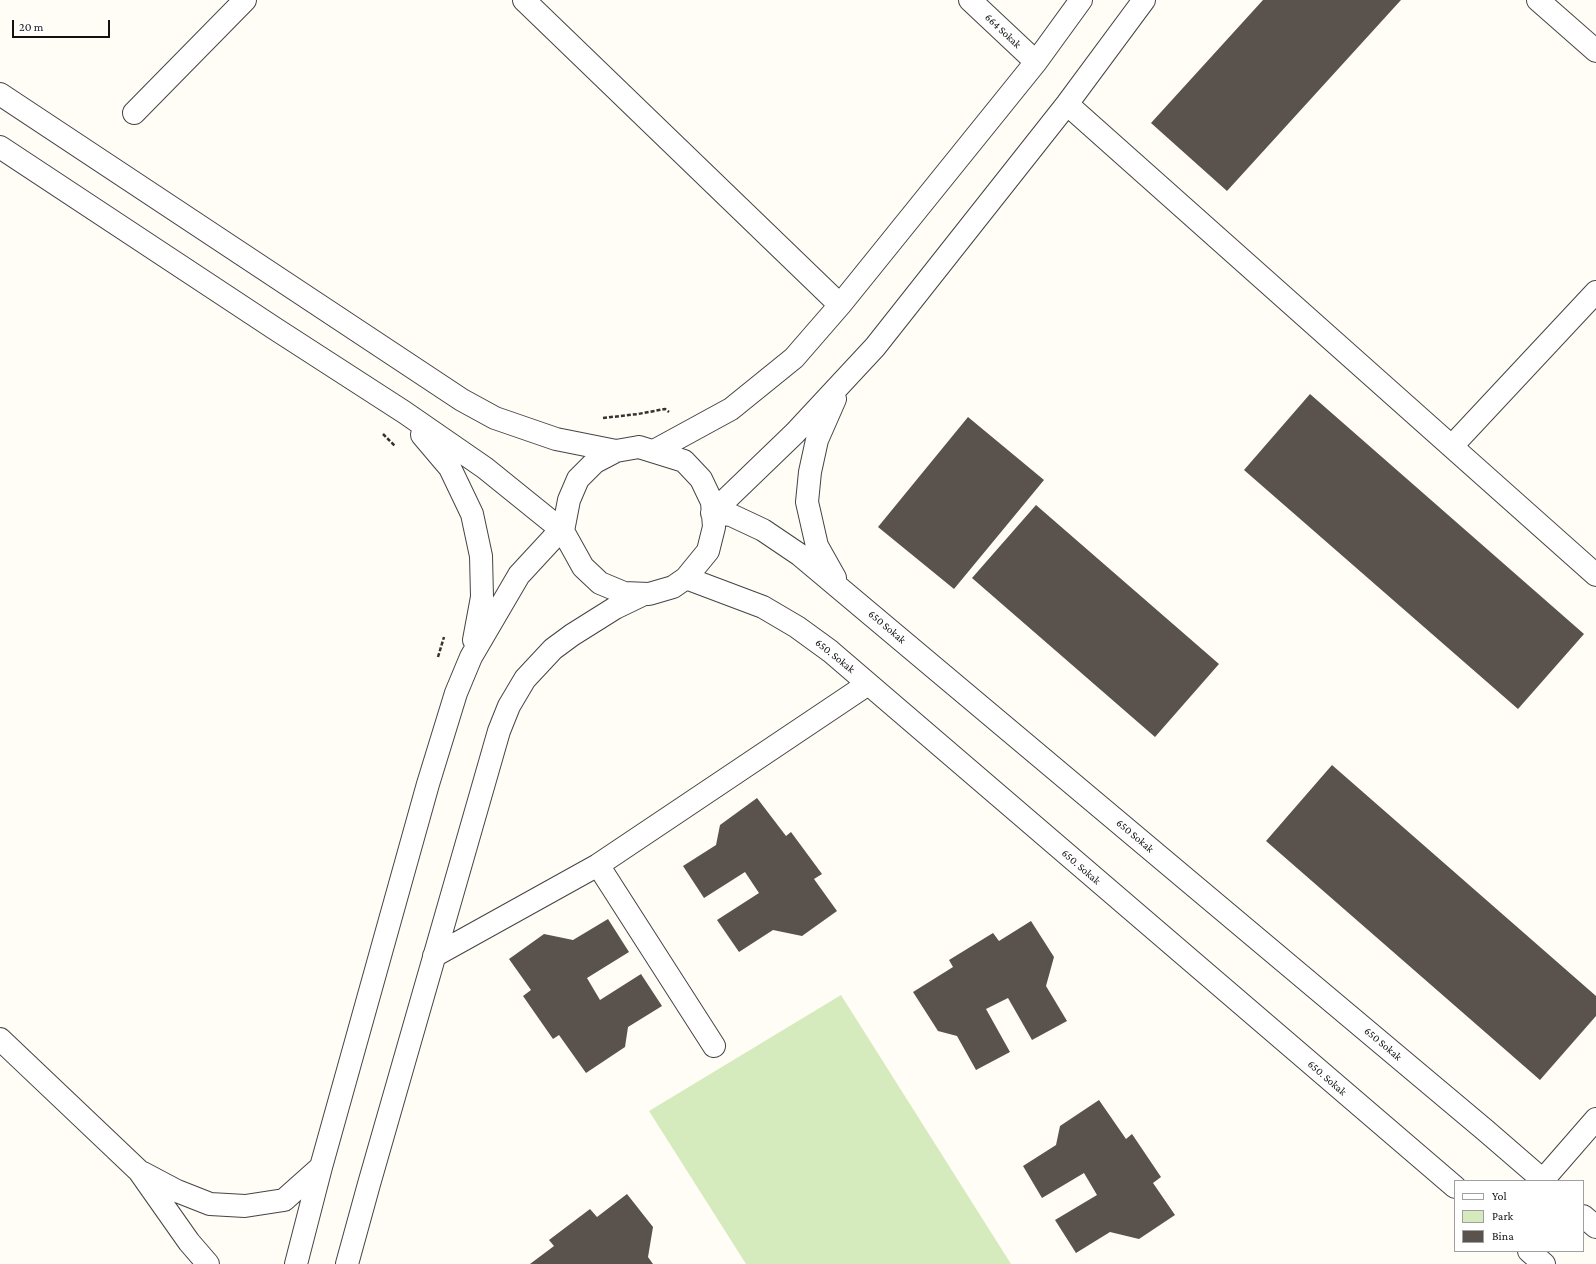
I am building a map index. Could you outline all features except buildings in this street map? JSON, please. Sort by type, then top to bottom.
[{"type":"street","points":[[134,113],[245,0]]},
{"type":"street","points":[[524,0],[840,305]]},
{"type":"street","name":"664 Sokak","points":[[970,0],[1036,62]]},
{"type":"street","points":[[654,451],[731,410],[794,358],[840,305],[1036,62],[1082,0]]},
{"type":"street","points":[[712,513],[795,433],[876,347],[1067,104],[1144,0]]},
{"type":"street","points":[[1538,0],[1596,51]]},
{"type":"street","points":[[0,94],[462,400],[495,418],[556,439],[616,451]]},
{"type":"street","points":[[1067,104],[1596,575]]},
{"type":"street","points":[[0,147],[404,412],[485,468],[563,531],[583,568],[600,583],[624,593],[649,594],[673,587],[686,578],[708,551],[714,527],[712,502],[701,479],[684,461],[639,447],[616,451],[595,462],[578,479],[568,500],[563,531]]},
{"type":"street","points":[[1452,446],[1596,292]]},
{"type":"street","points":[[841,384],[816,440],[810,472],[807,502],[817,546],[841,589]]},
{"type":"street","points":[[404,412],[450,468],[472,514],[481,556],[482,597],[471,658]]},
{"type":"street","name":"650 Sokak","points":[[712,513],[731,515],[763,530],[800,555],[1473,1120],[1542,1180]]},
{"type":"street","points":[[296,1264],[321,1167],[428,784],[456,693],[471,658],[519,575],[556,535],[563,531]]},
{"type":"street","name":"650. Sokak","points":[[686,578],[763,607],[798,627],[830,650],[1454,1187]]},
{"type":"street","points":[[348,1264],[369,1184],[434,956],[499,731],[509,706],[526,679],[553,649],[615,608],[644,594]]},
{"type":"street","points":[[434,956],[598,865],[868,684]]},
{"type":"street","points":[[598,865],[714,1046]]},
{"type":"street","points":[[0,1040],[139,1171],[189,1242],[208,1264]]},
{"type":"street","points":[[1544,1180],[1596,1119]]},
{"type":"street","points":[[139,1171],[177,1191],[210,1204],[245,1206],[284,1200],[321,1167]]},
{"type":"street","points":[[1584,1217],[1596,1227]]},
{"type":"street","points":[[1530,1252],[1544,1264]]},
{"type":"path","points":[[378,431],[395,446]]},
{"type":"green space","points":[[841,995],[1011,1264],[746,1264],[649,1111]]}]
